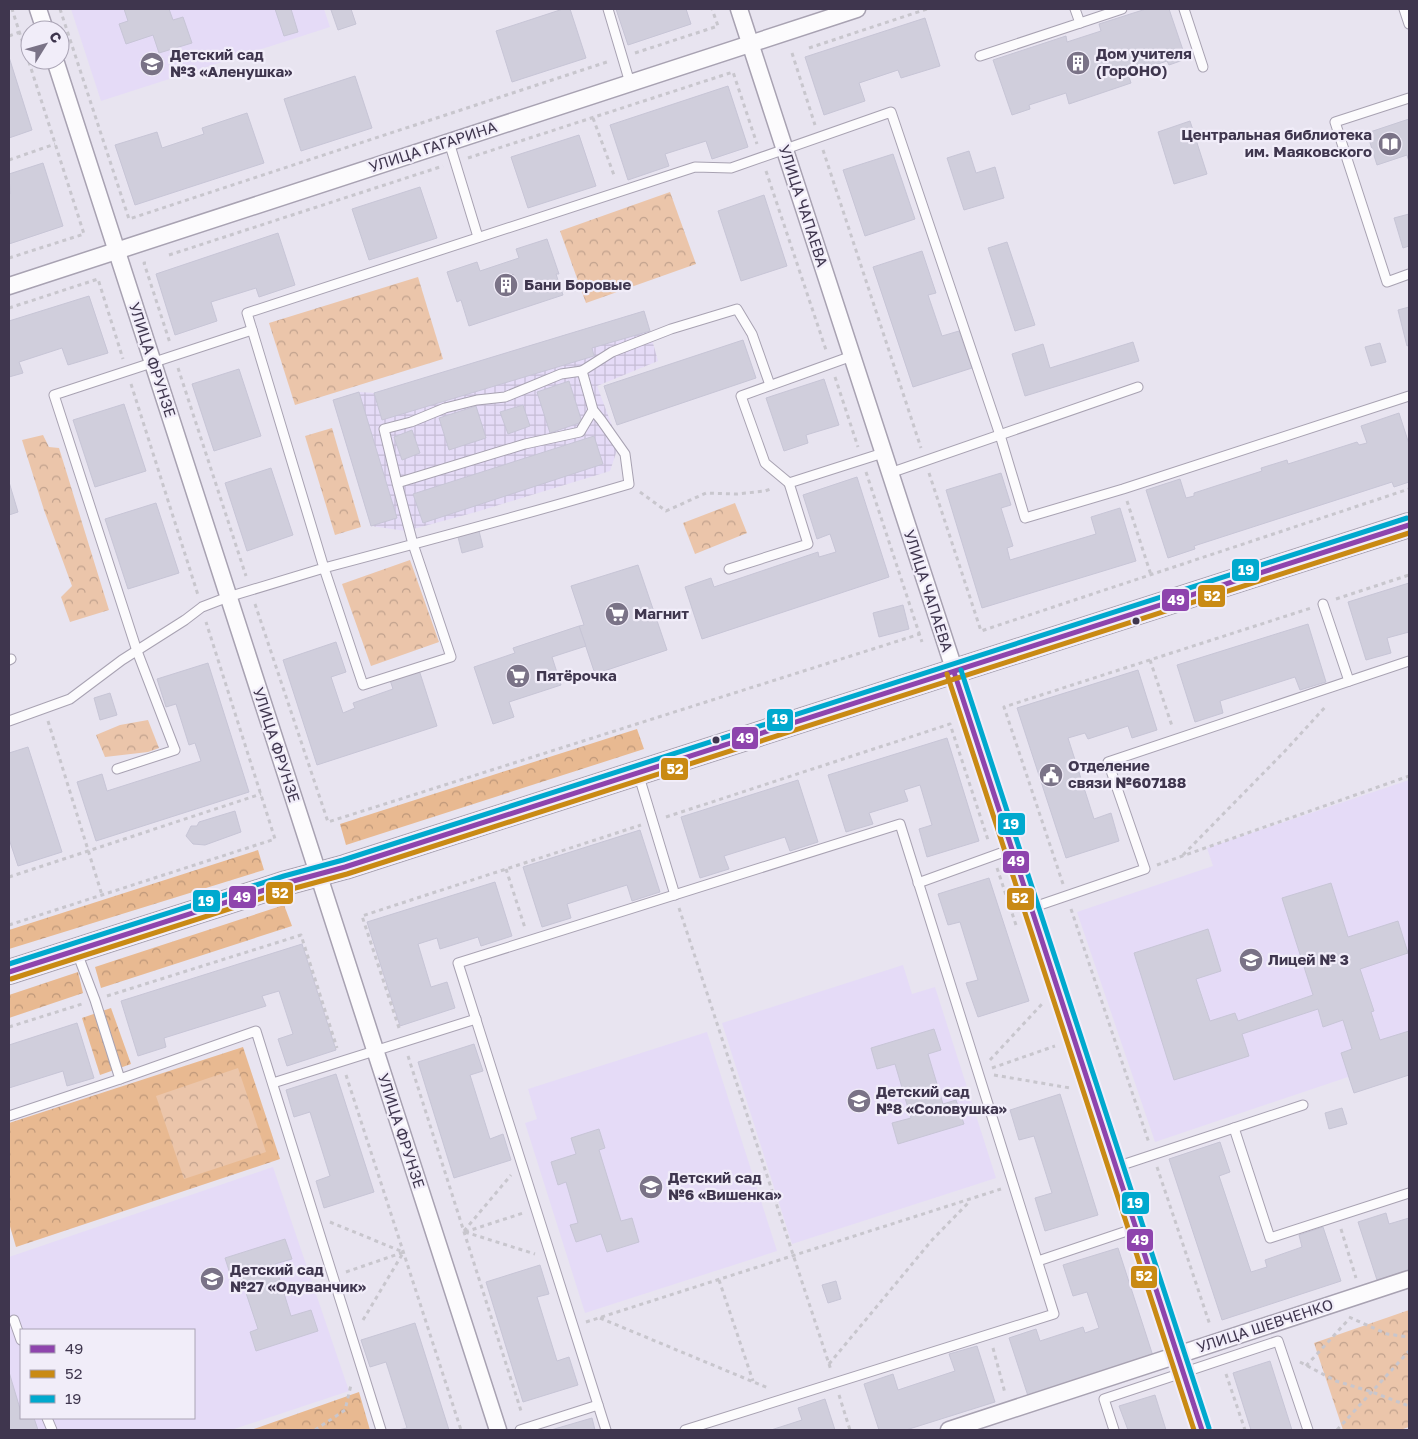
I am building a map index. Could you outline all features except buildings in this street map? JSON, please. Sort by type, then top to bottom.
[{"type":"street","name":"УЛИЦА ЧАПАЕВА","points":[[739,9],[1202,1430]]},
{"type":"street","name":"УЛИЦА ГАГАРИНА","points":[[9,286],[857,9]]},
{"type":"street","name":"УЛИЦА ФРУНЗЕ","points":[[58,70],[498,1430]]},
{"type":"street","points":[[9,972],[355,864],[1409,526]]},
{"type":"street","name":"УЛИЦА ШЕВЧЕНКО","points":[[949,1430],[1409,1279]]},
{"type":"lane","points":[[608,9],[630,83]]},
{"type":"lane","points":[[1075,9],[1080,23]]},
{"type":"lane","points":[[980,56],[1122,9]]},
{"type":"lane","points":[[1184,9],[1203,67]]},
{"type":"lane","points":[[1404,9],[1409,24]]},
{"type":"lane","points":[[1409,98],[1335,122],[1387,282],[1409,274]]},
{"type":"lane","points":[[770,385],[752,334],[737,309],[671,329],[612,352],[582,371],[561,374],[506,397],[477,400],[444,408],[411,422],[384,429],[413,544],[451,657],[364,685],[324,568],[247,313],[695,167],[731,168],[891,112],[1000,435],[1025,518],[1123,489],[1409,396]]},
{"type":"lane","points":[[449,142],[478,237]]},
{"type":"lane","points":[[117,769],[175,750],[137,651],[54,395],[252,330]]},
{"type":"lane","points":[[729,569],[808,544],[789,483],[765,463],[741,396],[852,356]]},
{"type":"lane","points":[[9,721],[70,699],[202,607],[228,597],[324,568],[629,484],[625,454],[593,410],[582,371]]},
{"type":"lane","points":[[890,473],[1138,387]]},
{"type":"lane","points":[[397,483],[525,444],[580,432],[593,410]]},
{"type":"lane","points":[[789,483],[883,453]]},
{"type":"lane","points":[[1323,604],[1349,681]]},
{"type":"lane","points":[[1031,908],[1145,870],[1108,762],[1409,661]]},
{"type":"lane","points":[[638,773],[674,895]]},
{"type":"lane","points":[[606,1430],[458,963],[900,824],[1054,1314],[685,1430]]},
{"type":"lane","points":[[918,883],[1012,849]]},
{"type":"lane","points":[[76,950],[95,1000],[120,1079]]},
{"type":"lane","points":[[272,1083],[476,1019]]},
{"type":"lane","points":[[9,1116],[256,1032],[381,1430]]},
{"type":"lane","points":[[1116,1167],[1303,1106]]},
{"type":"lane","points":[[1234,1128],[1270,1238],[1409,1193]]},
{"type":"lane","points":[[1038,1261],[1136,1228]]},
{"type":"lane","points":[[14,1320],[20,1337]]},
{"type":"lane","points":[[1114,1430],[1104,1399],[1278,1341],[1308,1430]]},
{"type":"lane","points":[[523,1429],[598,1405]]},
{"type":"path","points":[[9,36],[20,32],[12,9]]},
{"type":"path","points":[[60,9],[129,219],[718,26],[712,9]]},
{"type":"path","points":[[809,48],[927,9]]},
{"type":"path","points":[[792,53],[981,631],[1409,490]]},
{"type":"path","points":[[9,258],[84,234],[32,70]]},
{"type":"path","points":[[163,257],[733,72]]},
{"type":"path","points":[[593,118],[620,192]]},
{"type":"path","points":[[9,160],[55,144]]},
{"type":"path","points":[[154,260],[144,263],[328,822],[920,634]]},
{"type":"path","points":[[9,308],[98,279],[274,839],[9,924]]},
{"type":"path","points":[[629,484],[666,511],[706,493],[737,494],[765,491],[789,483]]},
{"type":"path","points":[[1123,489],[1151,574]]},
{"type":"path","points":[[1216,1342],[1004,708],[1409,576]]},
{"type":"path","points":[[1150,660],[1176,739]]},
{"type":"path","points":[[1182,856],[1285,751],[1349,681]]},
{"type":"path","points":[[44,708],[87,852],[102,895]]},
{"type":"path","points":[[1145,870],[1409,776]]},
{"type":"path","points":[[9,877],[261,794]]},
{"type":"path","points":[[506,869],[529,941]]},
{"type":"path","points":[[674,895],[850,1430]]},
{"type":"path","points":[[362,916],[464,1232],[523,1429]]},
{"type":"path","points":[[9,1027],[301,936],[461,1430]]},
{"type":"path","points":[[978,1073],[1042,1004]]},
{"type":"path","points":[[978,1073],[1056,1046]]},
{"type":"path","points":[[978,1073],[1070,1088]]},
{"type":"path","points":[[464,1232],[521,1162]]},
{"type":"path","points":[[573,1326],[1014,1185]]},
{"type":"path","points":[[829,1365],[932,1240],[972,1198]]},
{"type":"path","points":[[464,1232],[536,1209]]},
{"type":"path","points":[[315,1215],[404,1252]]},
{"type":"path","points":[[1291,1380],[1307,1366],[1350,1318],[1368,1293],[1337,1216]]},
{"type":"path","points":[[464,1232],[552,1259]]},
{"type":"path","points":[[334,1276],[404,1252]]},
{"type":"path","points":[[352,1337],[404,1252]]},
{"type":"path","points":[[719,1280],[753,1382]]},
{"type":"path","points":[[1323,1307],[1387,1334],[1409,1337]]},
{"type":"path","points":[[600,1318],[790,1397]]},
{"type":"path","points":[[989,1335],[1010,1410]]},
{"type":"path","points":[[1278,1341],[1298,1361],[1336,1381],[1409,1406]]},
{"type":"path","points":[[1337,1430],[1409,1351]]},
{"type":"path","points":[[315,1430],[345,1410],[358,1356]]},
{"type":"path","points":[[1222,1360],[1245,1430]]},
{"type":"shaded area","name":"Детский сад №3 «Аленушка»","points":[[71,9],[324,9],[330,27],[101,101]]},
{"type":"shaded area","points":[[644,311],[658,361],[597,386],[619,444],[610,471],[476,512],[406,531],[371,526],[333,400],[359,392],[374,393]]},
{"type":"shaded area","name":"Лицей № 3","points":[[1409,780],[1409,1075],[1354,1093],[1348,1077],[1155,1142],[1077,912],[1213,866],[1207,848]]},
{"type":"shaded area","name":"Детский сад №8 «Соловушка»","points":[[903,965],[912,994],[935,987],[996,1178],[792,1244],[722,1023]]},
{"type":"shaded area","name":"Детский сад №6 «Вишенка»","points":[[707,1032],[777,1251],[585,1313],[525,1123],[537,1119],[528,1089]]},
{"type":"shaded area","name":"Детский сад №27 «Одуванчик»","points":[[273,1167],[349,1391],[231,1430],[9,1430],[9,1257]]},
{"type":"green space","points":[[670,192],[696,264],[586,303],[560,231]]},
{"type":"green space","points":[[418,277],[443,359],[295,405],[269,323]]},
{"type":"green space","points":[[332,428],[361,527],[335,535],[305,436]]},
{"type":"green space","points":[[43,435],[49,447],[59,448],[109,610],[70,622],[61,597],[72,586],[44,510],[22,440]]},
{"type":"green space","points":[[735,503],[747,533],[695,554],[683,523]]},
{"type":"green space","points":[[410,560],[439,642],[371,666],[342,584]]},
{"type":"green space","points":[[148,720],[159,748],[148,752],[105,757],[96,735],[120,725]]},
{"type":"green space","points":[[637,729],[644,749],[346,845],[340,824]]},
{"type":"green space","points":[[258,850],[264,870],[9,949],[9,930]]},
{"type":"green space","points":[[284,905],[292,926],[101,988],[95,967]]},
{"type":"green space","points":[[78,972],[83,993],[9,1018],[9,995]]},
{"type":"green space","points":[[111,1008],[131,1064],[100,1075],[82,1018]]},
{"type":"green space","points":[[243,1047],[280,1159],[16,1247],[9,1223],[9,1123]]},
{"type":"green space","points":[[238,1068],[266,1152],[184,1179],[156,1096]]},
{"type":"green space","points":[[1409,1310],[1409,1427],[1400,1430],[1343,1430],[1314,1343]]},
{"type":"green space","points":[[359,1392],[370,1430],[251,1430]]},
{"type":"transit line","name":"19","points":[[9,964],[284,876],[343,860],[1407,518]]},
{"type":"transit line","name":"49","points":[[9,972],[286,883],[345,867],[1409,525]]},
{"type":"transit line","name":"52","points":[[11,979],[288,890],[347,874],[1409,533]]},
{"type":"transit line","name":"19","points":[[961,670],[1209,1428]]},
{"type":"transit line","name":"49","points":[[954,672],[1202,1430]]},
{"type":"transit line","name":"52","points":[[947,674],[1194,1430]]},
{"type":"place","name":"Дом учителя (ГорОНО)","points":[[1078,63]]},
{"type":"place","name":"Детский сад №3 «Аленушка»","points":[[152,64]]},
{"type":"place","name":"Центральная библиотека им. Маяковского","points":[[1390,144]]},
{"type":"place","name":"Бани Боровые","points":[[506,285]]},
{"type":"place","name":"Магнит","points":[[617,614]]},
{"type":"place","name":"Пятёрочка","points":[[518,676]]},
{"type":"place","name":"Отделение связи №607188","points":[[1051,775]]},
{"type":"place","name":"Лицей № 3","points":[[1251,960]]},
{"type":"place","name":"Детский сад №8 «Соловушка»","points":[[859,1101]]},
{"type":"place","name":"Детский сад №6 «Вишенка»","points":[[651,1187]]},
{"type":"place","name":"Детский сад №27 «Одуванчик»","points":[[212,1279]]}]
